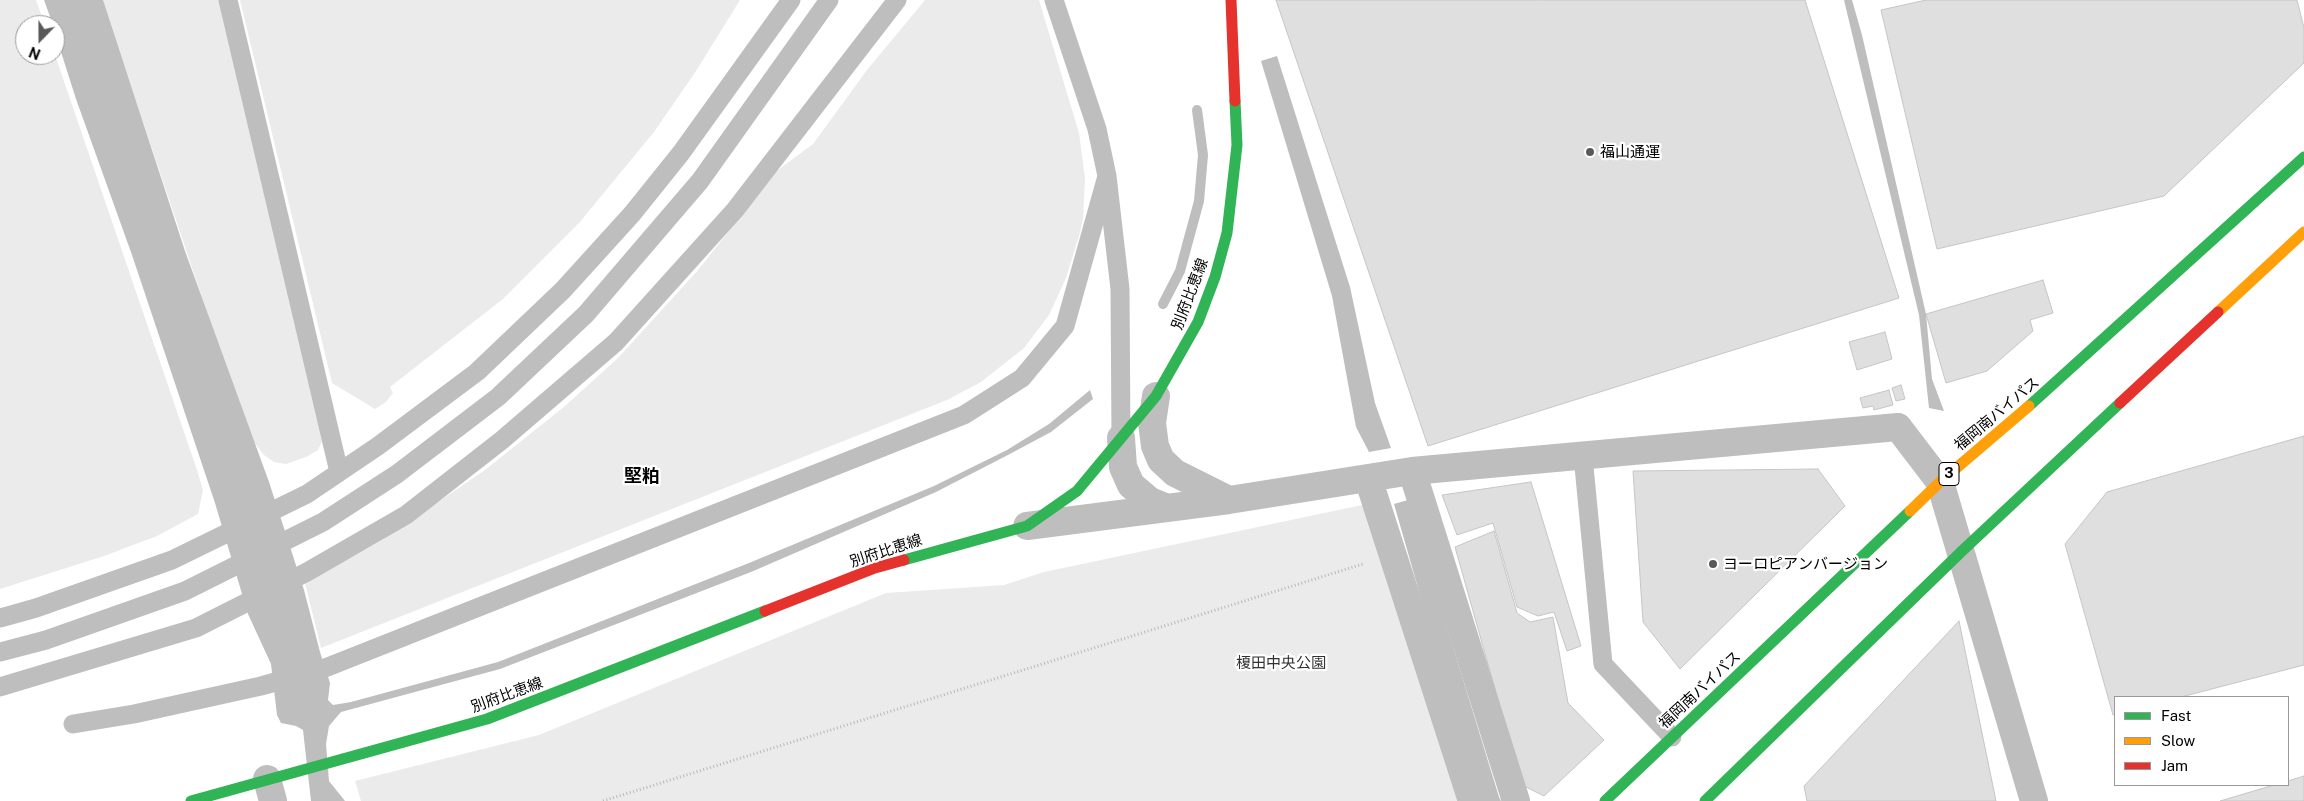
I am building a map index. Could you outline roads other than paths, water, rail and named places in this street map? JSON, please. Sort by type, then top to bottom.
[{"type":"main road","name":"別府比恵線","points":[[191,801],[278,784],[339,760],[487,719],[875,568],[1027,526],[1077,491],[1156,396],[1198,322],[1215,277],[1227,233],[1237,145],[1231,0]]},
{"type":"main road","name":"福岡南バイパス","points":[[1604,801],[1940,482],[2067,374],[2304,158]]},
{"type":"main road","points":[[1705,801],[1962,551],[2304,232]]},
{"type":"street","points":[[1156,396],[1152,423],[1155,446],[1161,460],[1175,473],[1229,500]]},
{"type":"street","points":[[1027,526],[1229,500],[1412,471],[1898,427],[1940,482],[1962,551],[2034,801]]},
{"type":"street","points":[[1121,438],[1124,467],[1131,484],[1150,501],[1166,508]]},
{"type":"street","points":[[1412,471],[1516,801]]},
{"type":"street","points":[[1368,478],[1472,801]]},
{"type":"lane","points":[[228,0],[339,472]]},
{"type":"lane","points":[[0,618],[36,608],[172,560],[307,494],[378,446],[477,372],[563,290],[632,214],[681,153],[790,0]]},
{"type":"lane","points":[[0,652],[46,640],[185,591],[323,522],[397,474],[498,397],[586,314],[700,181],[829,0]]},
{"type":"lane","points":[[0,687],[196,628],[307,572],[406,515],[502,440],[616,342],[735,210],[897,0]]},
{"type":"lane","points":[[1054,0],[1097,129],[1107,176],[1120,289],[1121,438]]},
{"type":"lane","points":[[73,724],[134,714],[261,686],[325,668],[964,414],[1022,378],[1065,326],[1107,176]]},
{"type":"lane","points":[[1583,456],[1603,664],[1672,737]]},
{"type":"waterway","points":[[1163,304],[1180,271],[1199,201],[1203,155],[1197,110]]},
{"type":"place","name":"福山通運","points":[[1590,152]]},
{"type":"place","name":"ヨーロピアンバージョン","points":[[1713,564]]},
{"type":"district","name":"堅粕","points":[[642,476]]},
{"type":"park label","name":"榎田中央公園","points":[[1281,663]]}]
